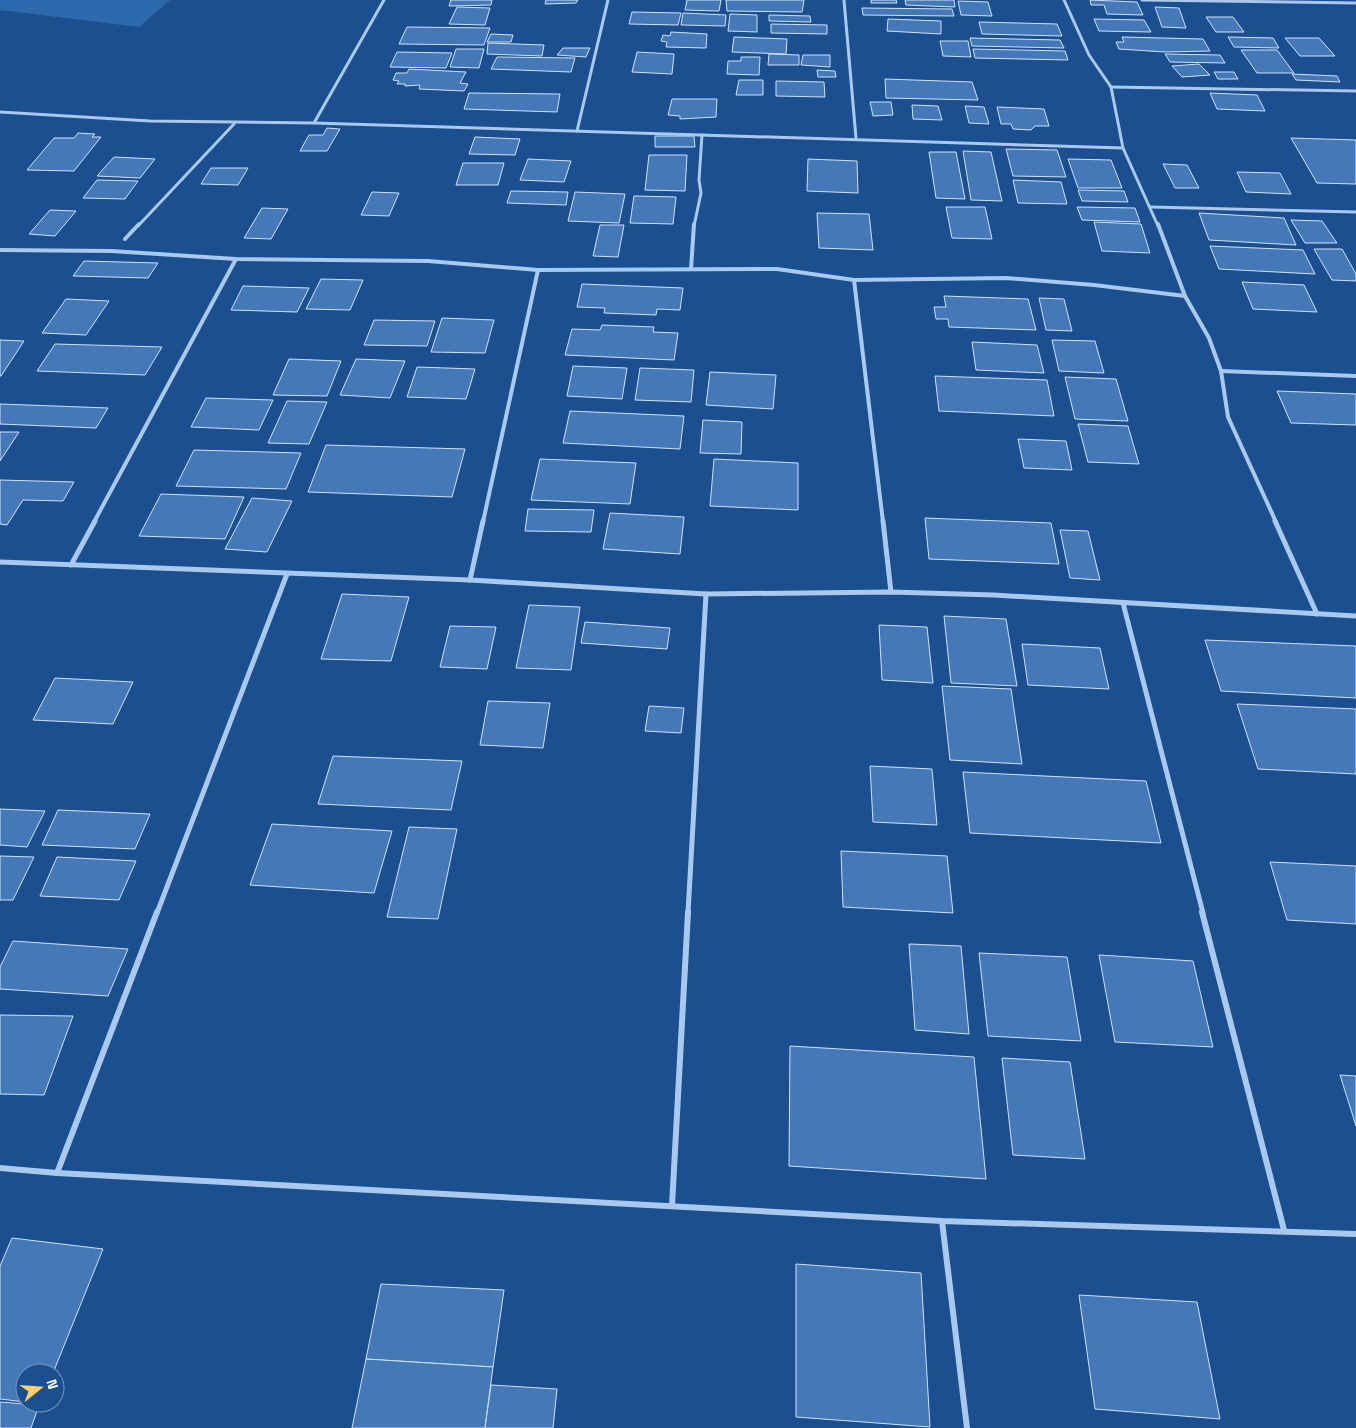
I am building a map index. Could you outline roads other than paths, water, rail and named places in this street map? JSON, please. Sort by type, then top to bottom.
[{"type":"street","points":[[314,123],[384,0]]},
{"type":"street","points":[[577,131],[608,0]]},
{"type":"street","points":[[844,0],[856,138]]},
{"type":"street","points":[[1064,0],[1089,55],[1111,87],[1123,148],[1151,207],[1185,296],[1209,338],[1222,371],[1228,417],[1317,614]]},
{"type":"street","points":[[1142,0],[1356,3]]},
{"type":"street","points":[[1111,87],[1356,91]]},
{"type":"street","points":[[0,112],[37,112],[94,119],[234,124],[314,123],[856,138],[1123,148]]},
{"type":"street","points":[[125,239],[234,124]]},
{"type":"street","points":[[691,269],[692,234],[701,193],[699,180],[702,135]]},
{"type":"street","points":[[1151,207],[1356,212]]},
{"type":"street","points":[[0,250],[111,251],[236,259],[428,261],[538,270],[777,269],[854,280],[1006,278],[1094,285],[1185,296]]},
{"type":"street","points":[[71,565],[236,259]]},
{"type":"street","points":[[470,580],[538,270]]},
{"type":"street","points":[[854,280],[891,592]]},
{"type":"street","points":[[1222,371],[1356,376]]},
{"type":"street","points":[[0,562],[470,580],[706,594],[891,592],[994,595],[1356,616]]},
{"type":"street","points":[[56,1173],[287,574]]},
{"type":"street","points":[[672,1206],[706,594]]},
{"type":"street","points":[[1123,603],[1284,1230]]},
{"type":"street","points":[[0,1168],[56,1173],[942,1221],[1284,1230],[1356,1234]]},
{"type":"street","points":[[942,1221],[967,1428]]}]
